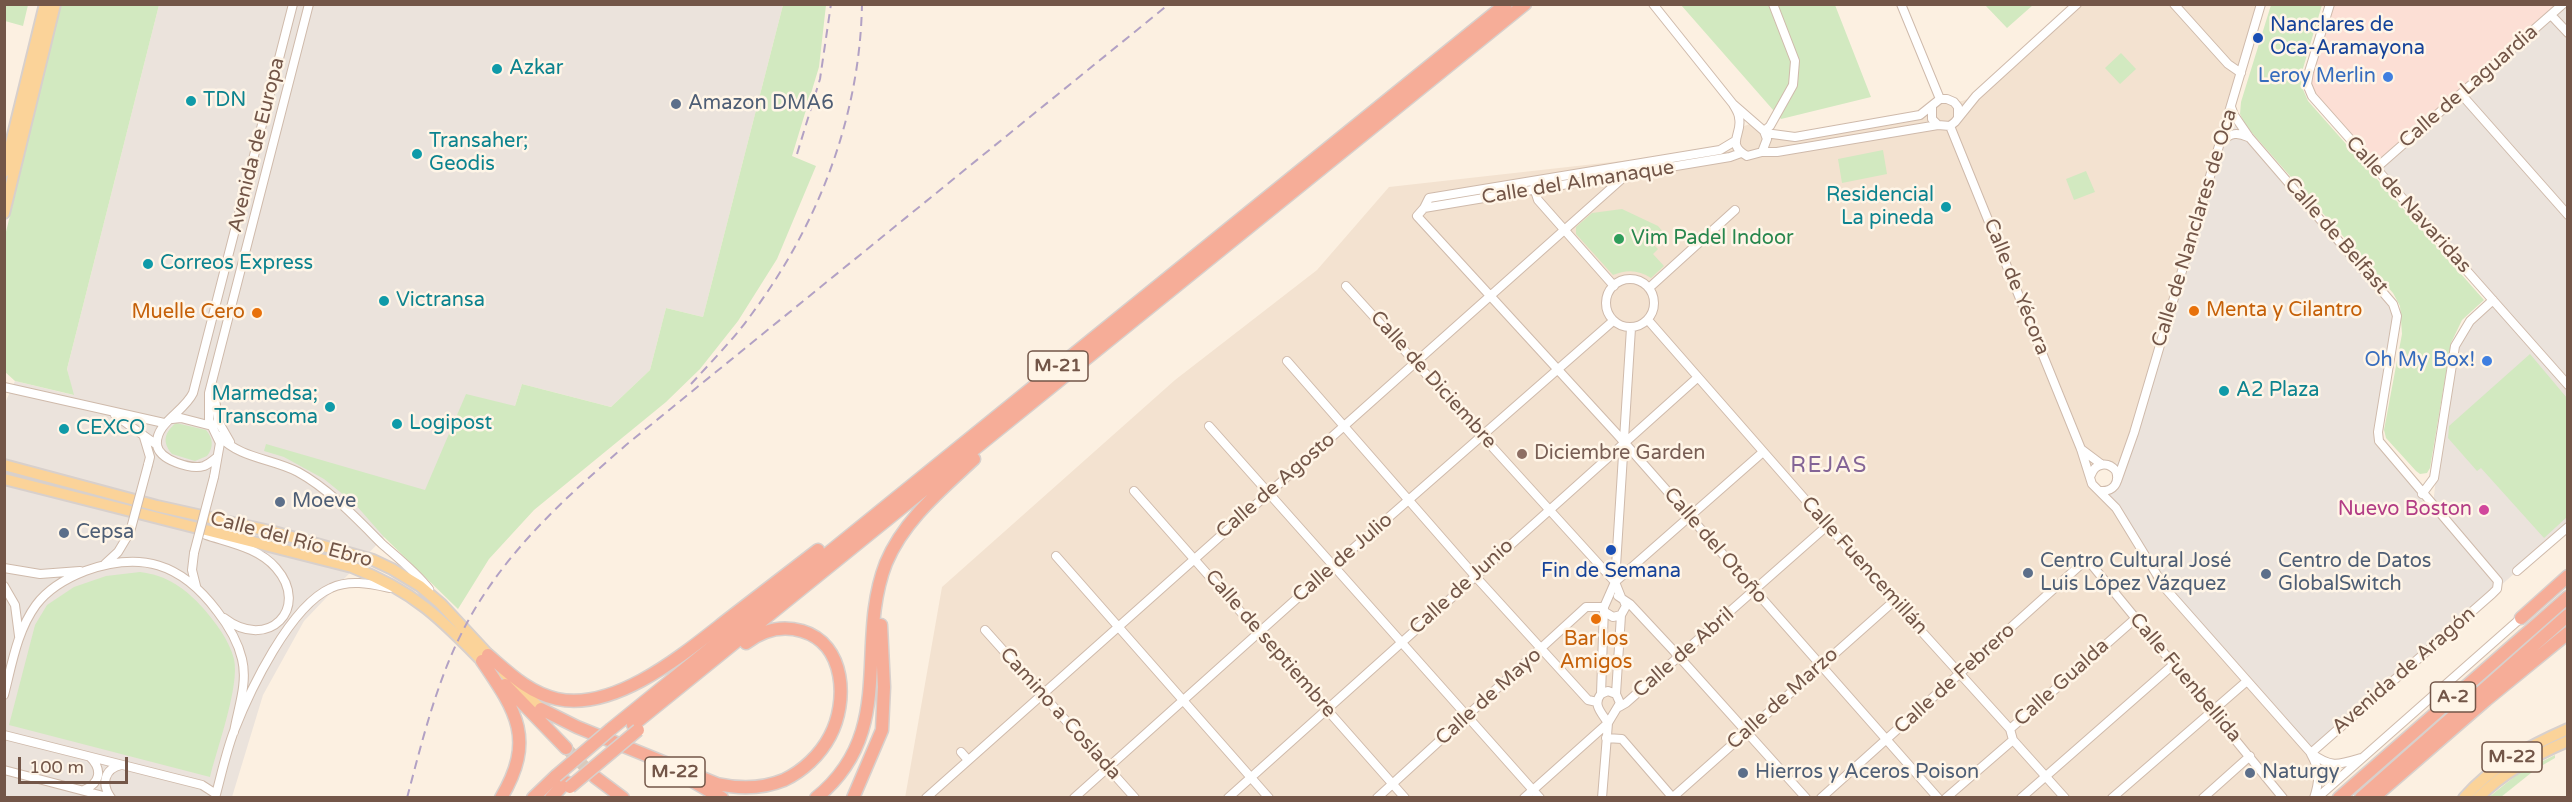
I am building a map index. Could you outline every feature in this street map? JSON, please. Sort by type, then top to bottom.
[{"type":"highway","name":"M-21","points":[[551,798],[611,729],[1506,4]]},
{"type":"highway","name":"M-21","points":[[533,798],[564,782],[635,727],[1525,4]]},
{"type":"highway","points":[[1483,38],[1533,4]]},
{"type":"highway","points":[[816,798],[837,778],[856,748],[862,731],[870,694],[875,614],[886,564],[899,538],[919,512],[1073,370]]},
{"type":"highway","points":[[485,658],[520,683],[554,698],[585,699],[618,691],[652,675],[672,662],[834,538],[933,467]]},
{"type":"highway","points":[[2521,618],[2568,578]]},
{"type":"highway","points":[[854,798],[879,741],[884,717],[880,611],[882,580]]},
{"type":"highway","name":"A-2","points":[[2339,798],[2568,597]]},
{"type":"highway","name":"A-2","points":[[2361,798],[2568,615]]},
{"type":"highway","points":[[2371,798],[2568,622]]},
{"type":"highway","points":[[628,748],[726,786],[753,788],[784,779],[809,763],[830,736],[840,707],[839,672],[831,652],[808,633],[782,628],[766,631],[735,650],[635,727]]},
{"type":"highway","points":[[2371,798],[2568,633]]},
{"type":"highway","points":[[485,658],[506,696],[518,728],[519,746],[516,764],[501,798]]},
{"type":"highway","points":[[504,684],[566,748]]},
{"type":"highway","name":"M-22","points":[[541,709],[628,748],[722,798]]},
{"type":"highway","points":[[595,777],[623,798]]},
{"type":"highway","points":[[556,798],[564,782]]},
{"type":"main road","points":[[4,171],[45,4]]},
{"type":"main road","points":[[4,213],[55,4]]},
{"type":"main road","points":[[4,460],[68,481]]},
{"type":"main road","name":"Calle del Río Ebro","points":[[4,465],[362,557],[392,569],[420,586],[441,604],[504,684],[541,709]]},
{"type":"main road","name":"Calle del Río Ebro","points":[[4,479],[352,567],[406,592],[432,611],[541,709]]},
{"type":"main road","name":"M-22","points":[[2464,798],[2497,767],[2521,752],[2568,729]]},
{"type":"main road","name":"M-22","points":[[2478,798],[2502,776],[2525,761],[2568,741]]},
{"type":"street","name":"Avenida de Europa","points":[[172,418],[183,409],[193,393],[293,4]]},
{"type":"street","name":"Avenida de Europa","points":[[212,426],[208,406],[215,369],[309,4]]},
{"type":"street","points":[[1653,4],[1733,104],[1763,130],[1766,146],[1755,156],[1741,153],[1736,137],[1739,117],[1733,104]]},
{"type":"street","points":[[1763,130],[1770,126],[1792,86],[1795,61],[1773,4]]},
{"type":"street","points":[[1901,4],[1940,99]]},
{"type":"street","points":[[1762,152],[1777,152],[1938,125],[1950,126],[1976,96],[2077,4]]},
{"type":"street","points":[[2174,4],[2228,64],[2241,73]]},
{"type":"street","name":"Calle de Nanclares de Oca","points":[[2116,484],[2128,452],[2222,141],[2261,4]]},
{"type":"street","name":"Calle de Navaridas","points":[[2330,4],[2307,84],[2312,96],[2568,385]]},
{"type":"street","name":"Calle de Laguardia","points":[[2375,169],[2563,4]]},
{"type":"street","points":[[2551,15],[2568,33]]},
{"type":"street","points":[[2461,94],[2568,215]]},
{"type":"street","points":[[1940,99],[1954,102],[1976,96]]},
{"type":"street","points":[[1424,208],[1429,198],[1720,150],[1736,137],[1743,126],[1751,124],[1763,130],[1796,137],[1920,115],[1940,99]]},
{"type":"street","points":[[1954,102],[1958,107],[1958,117]]},
{"type":"street","name":"Calle de Belfast","points":[[2232,106],[2234,115],[2249,137],[2393,304],[2397,316],[2378,432],[2379,441],[2496,578],[2497,588]]},
{"type":"street","points":[[1932,107],[1932,119],[1938,125]]},
{"type":"street","name":"Calle de Yécora","points":[[1950,126],[2091,475]]},
{"type":"street","points":[[2222,141],[2236,133],[2249,137]]},
{"type":"street","name":"Calle del Almanaque","points":[[1424,208],[1730,158],[1741,153]]},
{"type":"street","name":"Calle de Agosto","points":[[926,798],[1626,175]]},
{"type":"street","points":[[1533,181],[1538,200],[1614,286]]},
{"type":"street","name":"Calle del Otoño","points":[[1424,208],[1418,216],[1623,442],[1938,798]]},
{"type":"street","points":[[1649,288],[1735,210]]},
{"type":"street","points":[[1636,280],[1649,288],[1655,301],[1648,320],[1631,328],[1614,321],[1609,315],[1606,299],[1620,281],[1636,280]]},
{"type":"street","name":"Calle de Diciembre","points":[[1346,286],[1418,362],[1615,582]]},
{"type":"street","points":[[2422,494],[2434,478],[2455,345],[2470,321],[2493,300]]},
{"type":"street","name":"Calle Fuencemillán","points":[[1648,320],[1762,452],[2010,729]]},
{"type":"street","name":"Calle de Julio","points":[[1074,798],[1332,567],[1614,321]]},
{"type":"street","points":[[1602,798],[1608,723],[1600,711],[1599,698],[1604,609],[1615,582],[1631,328]]},
{"type":"street","points":[[1287,361],[1475,576],[1588,700],[1599,698],[1608,691],[1616,694]]},
{"type":"street","points":[[215,369],[214,402],[218,421],[237,450]]},
{"type":"street","name":"Calle de Junio","points":[[1228,798],[1548,509],[1697,378]]},
{"type":"street","points":[[4,381],[8,387],[108,412],[164,423]]},
{"type":"street","points":[[108,412],[142,434],[170,459],[195,467],[204,466],[216,458]]},
{"type":"street","points":[[148,465],[164,423],[172,418],[212,426],[218,435],[237,450],[297,471],[314,482],[423,582],[441,604]]},
{"type":"street","points":[[1209,426],[1269,492],[1332,567],[1540,798]]},
{"type":"street","points":[[105,564],[118,552],[130,532],[148,465],[149,453],[142,434]]},
{"type":"street","points":[[196,586],[192,570],[194,554],[214,477],[220,443],[218,435]]},
{"type":"street","points":[[2081,449],[2101,464],[2113,467],[2118,476],[2116,508]]},
{"type":"street","points":[[1615,582],[1762,452]]},
{"type":"street","name":"Calle de Nanclares de Oca","points":[[2113,467],[2128,452]]},
{"type":"street","points":[[2101,464],[2091,475],[2092,484],[2116,508],[2165,588],[2247,681],[2311,753],[2323,762],[2338,765],[2361,758]]},
{"type":"street","points":[[2100,491],[2110,490],[2116,484]]},
{"type":"street","name":"Calle de septiembre","points":[[1134,491],[1405,798]]},
{"type":"street","points":[[153,518],[247,548],[270,563],[280,574],[287,590],[288,607],[278,622],[270,628],[259,631],[243,630],[221,615]]},
{"type":"street","name":"Calle de Abril","points":[[1618,708],[1626,704],[1680,657],[1828,525]]},
{"type":"street","points":[[2517,571],[2568,527]]},
{"type":"street","points":[[1056,556],[1269,798]]},
{"type":"street","name":"Calle Fuenbellida","points":[[2087,559],[2283,798]]},
{"type":"street","name":"Calle de Febrero","points":[[1821,798],[2087,559]]},
{"type":"street","points":[[4,695],[19,638],[29,615],[41,599],[61,583],[88,570],[105,564],[127,561],[149,563],[177,572],[196,586],[221,615],[238,646],[244,670],[234,732],[216,796],[202,785],[4,735]]},
{"type":"street","points":[[4,568],[40,573],[88,570]]},
{"type":"street","points":[[1524,798],[1608,723],[1618,708],[1619,700],[1616,694],[1622,615],[1625,611],[1623,599],[1615,582]]},
{"type":"street","points":[[234,732],[276,646],[294,621],[319,595],[337,586],[356,583],[406,592]]},
{"type":"street","points":[[5,586],[15,605],[19,638]]},
{"type":"street","name":"Avenida de Aragón","points":[[2311,753],[2497,588]]},
{"type":"street","points":[[1608,597],[1623,599],[1630,604],[1806,798]]},
{"type":"street","name":"Calle de Marzo","points":[[1673,797],[1894,601]]},
{"type":"street","name":"Calle de Mayo","points":[[1377,798],[1586,607],[1604,609]]},
{"type":"street","points":[[1604,609],[1613,617],[1622,615]]},
{"type":"street","name":"Calle Gualda","points":[[1946,798],[2013,741],[2010,729],[2136,618]]},
{"type":"street","name":"Avenida de Aragón","points":[[2315,798],[2521,618]]},
{"type":"street","name":"Camino a Coslada","points":[[985,630],[1135,798]]},
{"type":"street","points":[[2021,798],[2174,664]]},
{"type":"street","points":[[2112,798],[2247,681]]},
{"type":"street","points":[[1600,711],[1608,714],[1618,708]]},
{"type":"street","points":[[1606,738],[1622,739],[1673,797]]},
{"type":"street","points":[[2013,741],[2065,798]]},
{"type":"street","points":[[961,752],[968,760]]},
{"type":"street","points":[[2311,753],[2319,769],[2315,798]]},
{"type":"street","points":[[84,790],[94,784],[98,776],[96,763],[90,756]]},
{"type":"street","points":[[2203,798],[2250,756]]},
{"type":"street","points":[[111,798],[106,789],[105,777],[110,770],[123,764]]},
{"type":"street","points":[[4,770],[111,798]]},
{"type":"shaded area","points":[[159,5],[783,5],[703,317],[666,308],[650,370],[611,407],[522,384],[515,406],[444,449],[426,490],[304,621],[263,695],[232,797],[5,798],[5,403],[15,381],[73,395],[67,369]]},
{"type":"shaded area","points":[[2077,5],[2261,5],[2128,452],[2113,467],[2101,464],[2090,480],[2311,753],[2319,769],[2314,797],[905,798],[942,587],[1175,380],[1317,270],[1389,187],[1720,150],[1735,141],[1737,134],[1744,126],[1750,124],[1764,131],[1796,137],[1920,115],[1935,103],[1962,101],[1976,96]]},
{"type":"shaded area","points":[[2330,5],[2563,5],[2375,169],[2312,96],[2309,72]]},
{"type":"shaded area","points":[[2563,5],[2567,5],[2567,527],[2311,753],[2165,588],[2105,491],[2114,487],[2113,467],[2128,452],[2231,107],[2234,115],[2386,293],[2397,316],[2379,441],[2433,505],[2441,431],[2461,333],[2493,300],[2375,169]]},
{"type":"green space","points":[[4,5],[28,5],[23,26],[5,21]]},
{"type":"green space","points":[[61,5],[159,5],[67,369],[74,395],[15,381],[4,371],[5,236]]},
{"type":"green space","points":[[783,5],[826,5],[819,67],[792,156],[816,166],[777,259],[738,321],[700,369],[666,402],[534,510],[489,559],[458,609],[384,537],[355,504],[324,479],[284,457],[264,451],[266,444],[425,490],[466,394],[515,406],[522,384],[611,407],[650,370],[666,308],[703,317]]},
{"type":"green space","points":[[1681,5],[1835,5],[1871,97],[1781,119]]},
{"type":"green space","points":[[1985,5],[2033,5],[2007,28]]},
{"type":"green space","points":[[2271,5],[2322,5],[2301,75],[2302,87],[2308,101],[2484,300],[2462,320],[2451,343],[2430,468],[2427,473],[2420,474],[2416,471],[2386,438],[2384,430],[2402,334],[2400,306],[2393,293],[2246,126],[2240,114],[2241,102]]},
{"type":"green space","points":[[2121,53],[2136,69],[2120,84],[2105,68]]},
{"type":"green space","points":[[1883,150],[1887,174],[1842,183],[1838,159]]},
{"type":"green space","points":[[2086,171],[2095,192],[2074,200],[2066,179]]},
{"type":"green space","name":"Vim Padel Indoor","points":[[1622,209],[1658,226],[1664,233],[1653,244],[1658,249],[1653,254],[1664,266],[1651,278],[1633,271],[1613,275],[1576,234],[1576,227],[1592,213]]},
{"type":"green space","points":[[2530,354],[2567,398],[2567,517],[2544,538],[2481,468],[2477,471],[2448,438],[2449,426]]},
{"type":"green space","points":[[176,423],[206,430],[212,443],[207,456],[195,461],[172,454],[167,446],[166,438],[169,430]]},
{"type":"green space","points":[[140,572],[159,576],[190,595],[217,626],[232,652],[235,671],[234,685],[210,777],[9,725],[35,625],[47,605],[74,587],[106,576]]},
{"type":"green space","points":[[2555,755],[2555,758],[2536,769],[2501,797],[2489,797],[2519,773]]},
{"type":"tunnel","points":[[566,748],[595,777]]},
{"type":"railway","points":[[797,154],[820,79],[831,4]]},
{"type":"railway","points":[[691,384],[751,315],[775,280],[815,207],[844,128],[853,88],[862,4]]},
{"type":"railway","points":[[407,798],[432,707],[457,642],[484,595],[519,548],[539,526],[581,484],[626,445],[1169,4]]},
{"type":"place","name":"Nanclares de Oca-Aramayona","points":[[2258,38]]},
{"type":"place","name":"Azkar","points":[[497,69]]},
{"type":"place","name":"Leroy Merlin","points":[[2388,77]]},
{"type":"place","name":"TDN","points":[[191,101]]},
{"type":"place","name":"Amazon DMA6","points":[[676,104]]},
{"type":"place","name":"Transaher; Geodis","points":[[417,154]]},
{"type":"place","name":"Residencial La pineda","points":[[1946,207]]},
{"type":"place","name":"Vim Padel Indoor","points":[[1619,239]]},
{"type":"place","name":"Correos Express","points":[[148,264]]},
{"type":"place","name":"Victransa","points":[[384,301]]},
{"type":"place","name":"Menta y Cilantro","points":[[2194,311]]},
{"type":"place","name":"Muelle Cero","points":[[257,313]]},
{"type":"place","name":"Oh My Box!","points":[[2487,361]]},
{"type":"place","name":"A2 Plaza","points":[[2224,391]]},
{"type":"place","name":"Marmedsa; Transcoma","points":[[330,407]]},
{"type":"place","name":"Logipost","points":[[397,424]]},
{"type":"place","name":"CEXCO","points":[[64,429]]},
{"type":"place","name":"Diciembre Garden","points":[[1522,454]]},
{"type":"place","name":"Moeve","points":[[280,502]]},
{"type":"place","name":"Nuevo Boston","points":[[2484,510]]},
{"type":"place","name":"Cepsa","points":[[64,533]]},
{"type":"place","name":"Fin de Semana","points":[[1611,550]]},
{"type":"place","name":"Centro Cultural José Luis López Vázquez","points":[[2028,573]]},
{"type":"place","name":"Centro de Datos GlobalSwitch","points":[[2266,574]]},
{"type":"place","name":"Bar los Amigos","points":[[1596,619]]},
{"type":"place","name":"Hierros y Aceros Poison","points":[[1743,773]]},
{"type":"place","name":"Naturgy","points":[[2250,773]]},
{"type":"district","name":"REJAS","points":[[1829,466]]}]
